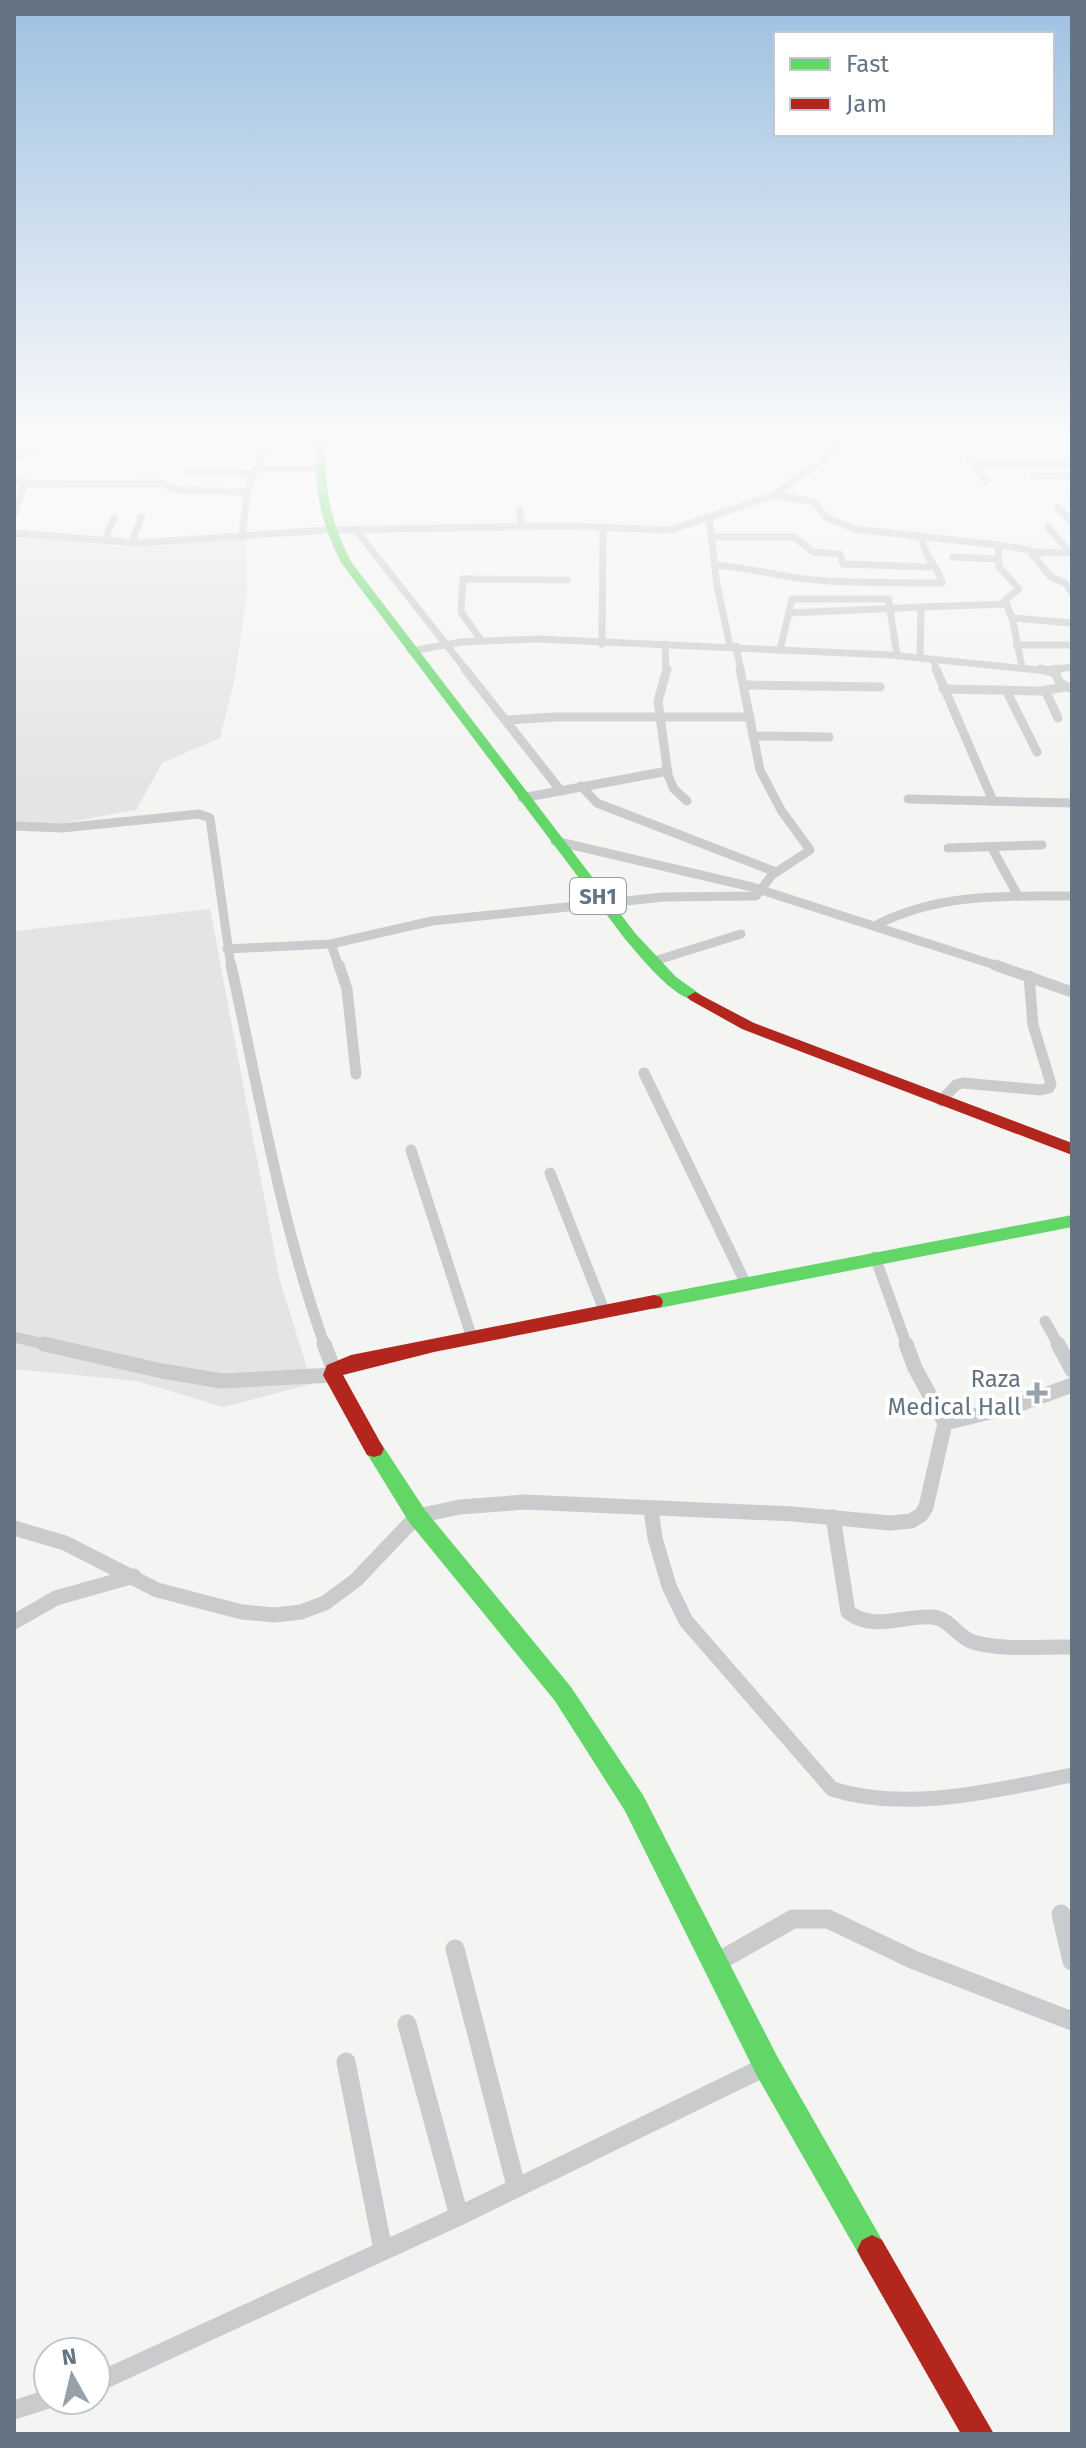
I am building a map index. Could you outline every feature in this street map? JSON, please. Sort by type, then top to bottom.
[{"type":"main road","name":"SH1","points":[[340,552],[555,841],[651,962],[691,995],[748,1026],[1072,1149]]},
{"type":"main road","points":[[978,2434],[767,2066],[634,1803],[595,1740],[530,1651],[417,1516],[365,1435],[334,1372],[351,1363],[604,1310],[1072,1221]]},
{"type":"street","points":[[374,552],[561,791]]},
{"type":"street","points":[[602,644],[603,552]]},
{"type":"street","points":[[227,949],[331,944],[432,921],[664,897],[750,898],[776,872],[810,850],[781,810],[760,770],[744,685],[713,552]]},
{"type":"street","points":[[816,552],[840,554],[843,564],[930,567],[940,572],[942,583],[955,605]]},
{"type":"street","points":[[926,552],[930,567]]},
{"type":"street","points":[[997,552],[999,567],[1019,589],[1008,596],[1007,604],[1022,667]]},
{"type":"street","points":[[1031,552],[1051,577],[1065,583],[1071,590]]},
{"type":"street","points":[[1041,552],[1071,553]]},
{"type":"street","points":[[953,557],[997,559]]},
{"type":"street","points":[[714,565],[751,567],[765,573],[797,578],[942,583]]},
{"type":"street","points":[[481,640],[461,612],[463,579],[567,580]]},
{"type":"street","points":[[887,583],[897,655]]},
{"type":"street","points":[[780,650],[795,598],[921,607],[1007,604]]},
{"type":"street","points":[[790,613],[889,604]]},
{"type":"street","points":[[920,657],[921,607]]},
{"type":"street","points":[[1012,618],[1072,623]]},
{"type":"street","points":[[411,651],[481,640],[538,639],[897,655],[1051,670],[1072,667]]},
{"type":"street","points":[[665,644],[667,668],[658,694],[668,771],[674,789],[687,801]]},
{"type":"street","points":[[1016,645],[1072,645]]},
{"type":"street","points":[[933,659],[943,689],[993,801]]},
{"type":"street","points":[[1051,670],[1069,688]]},
{"type":"street","points":[[744,685],[880,687]]},
{"type":"street","points":[[943,689],[1069,688]]},
{"type":"street","points":[[1006,690],[1037,752]]},
{"type":"street","points":[[1045,690],[1058,718]]},
{"type":"street","points":[[508,720],[750,717]]},
{"type":"street","points":[[753,736],[829,737]]},
{"type":"street","points":[[522,798],[668,771]]},
{"type":"street","points":[[581,786],[597,803],[776,872]]},
{"type":"street","points":[[908,799],[1072,803]]},
{"type":"street","points":[[14,826],[62,828],[206,815],[210,818],[227,949],[292,1238],[307,1296],[334,1372],[222,1381],[162,1371],[14,1337]]},
{"type":"street","points":[[555,841],[643,857],[878,924],[1072,992]]},
{"type":"street","points":[[948,848],[1042,845]]},
{"type":"street","points":[[992,848],[1018,896]]},
{"type":"street","points":[[878,924],[898,912],[937,899],[1072,896]]},
{"type":"street","points":[[651,962],[741,934]]},
{"type":"street","points":[[331,944],[347,989],[356,1074]]},
{"type":"street","points":[[941,1101],[956,1085],[963,1083],[1040,1090],[1049,1088],[1051,1084],[1033,1025],[1029,976]]},
{"type":"street","points":[[644,1073],[746,1284]]},
{"type":"street","points":[[411,1150],[472,1338]]},
{"type":"street","points":[[550,1173],[604,1310]]},
{"type":"street","points":[[14,1528],[65,1543],[157,1590],[242,1612],[275,1615],[301,1612],[325,1603],[356,1580],[417,1516],[460,1507],[525,1502],[833,1517],[890,1523],[911,1521],[921,1515],[931,1489],[945,1423],[915,1368],[875,1257]]},
{"type":"street","points":[[1045,1321],[1072,1370]]},
{"type":"street","points":[[945,1423],[1015,1406],[1072,1385]]},
{"type":"street","points":[[651,1510],[669,1586],[686,1621],[832,1789],[852,1797],[883,1798],[968,1791],[1072,1775]]},
{"type":"street","points":[[833,1517],[848,1612],[853,1617],[869,1622],[933,1617],[953,1625],[970,1641],[1072,1647]]},
{"type":"street","points":[[14,1622],[44,1602],[73,1591],[134,1576]]},
{"type":"street","points":[[1061,1914],[1072,1961]]},
{"type":"street","points":[[714,1964],[793,1919],[828,1919],[914,1960],[1072,2021]]},
{"type":"street","points":[[455,1949],[516,2186]]},
{"type":"street","points":[[407,2024],[459,2216]]},
{"type":"street","points":[[346,2062],[383,2250]]},
{"type":"street","points":[[112,2376],[459,2216],[767,2066]]},
{"type":"shaded area","points":[[14,552],[246,552],[247,592],[235,677],[220,738],[162,763],[136,810],[44,827],[14,827]]},
{"type":"shaded area","points":[[210,909],[280,1281],[312,1384],[223,1407],[137,1381],[14,1369],[14,931]]},
{"type":"traffic: fast","points":[[341,552],[630,936],[671,980],[695,997]]},
{"type":"traffic: fast","points":[[654,1302],[1072,1221]]},
{"type":"traffic: fast","points":[[374,1449],[417,1516],[563,1694],[634,1803],[767,2066],[872,2250]]},
{"type":"traffic: jam","points":[[695,997],[748,1026],[1072,1149]]},
{"type":"traffic: jam","points":[[374,1449],[333,1375],[334,1370],[351,1363],[434,1345],[654,1302]]},
{"type":"traffic: jam","points":[[872,2250],[978,2434]]},
{"type":"place","name":"Raza Medical Hall","points":[[1037,1393]]}]
